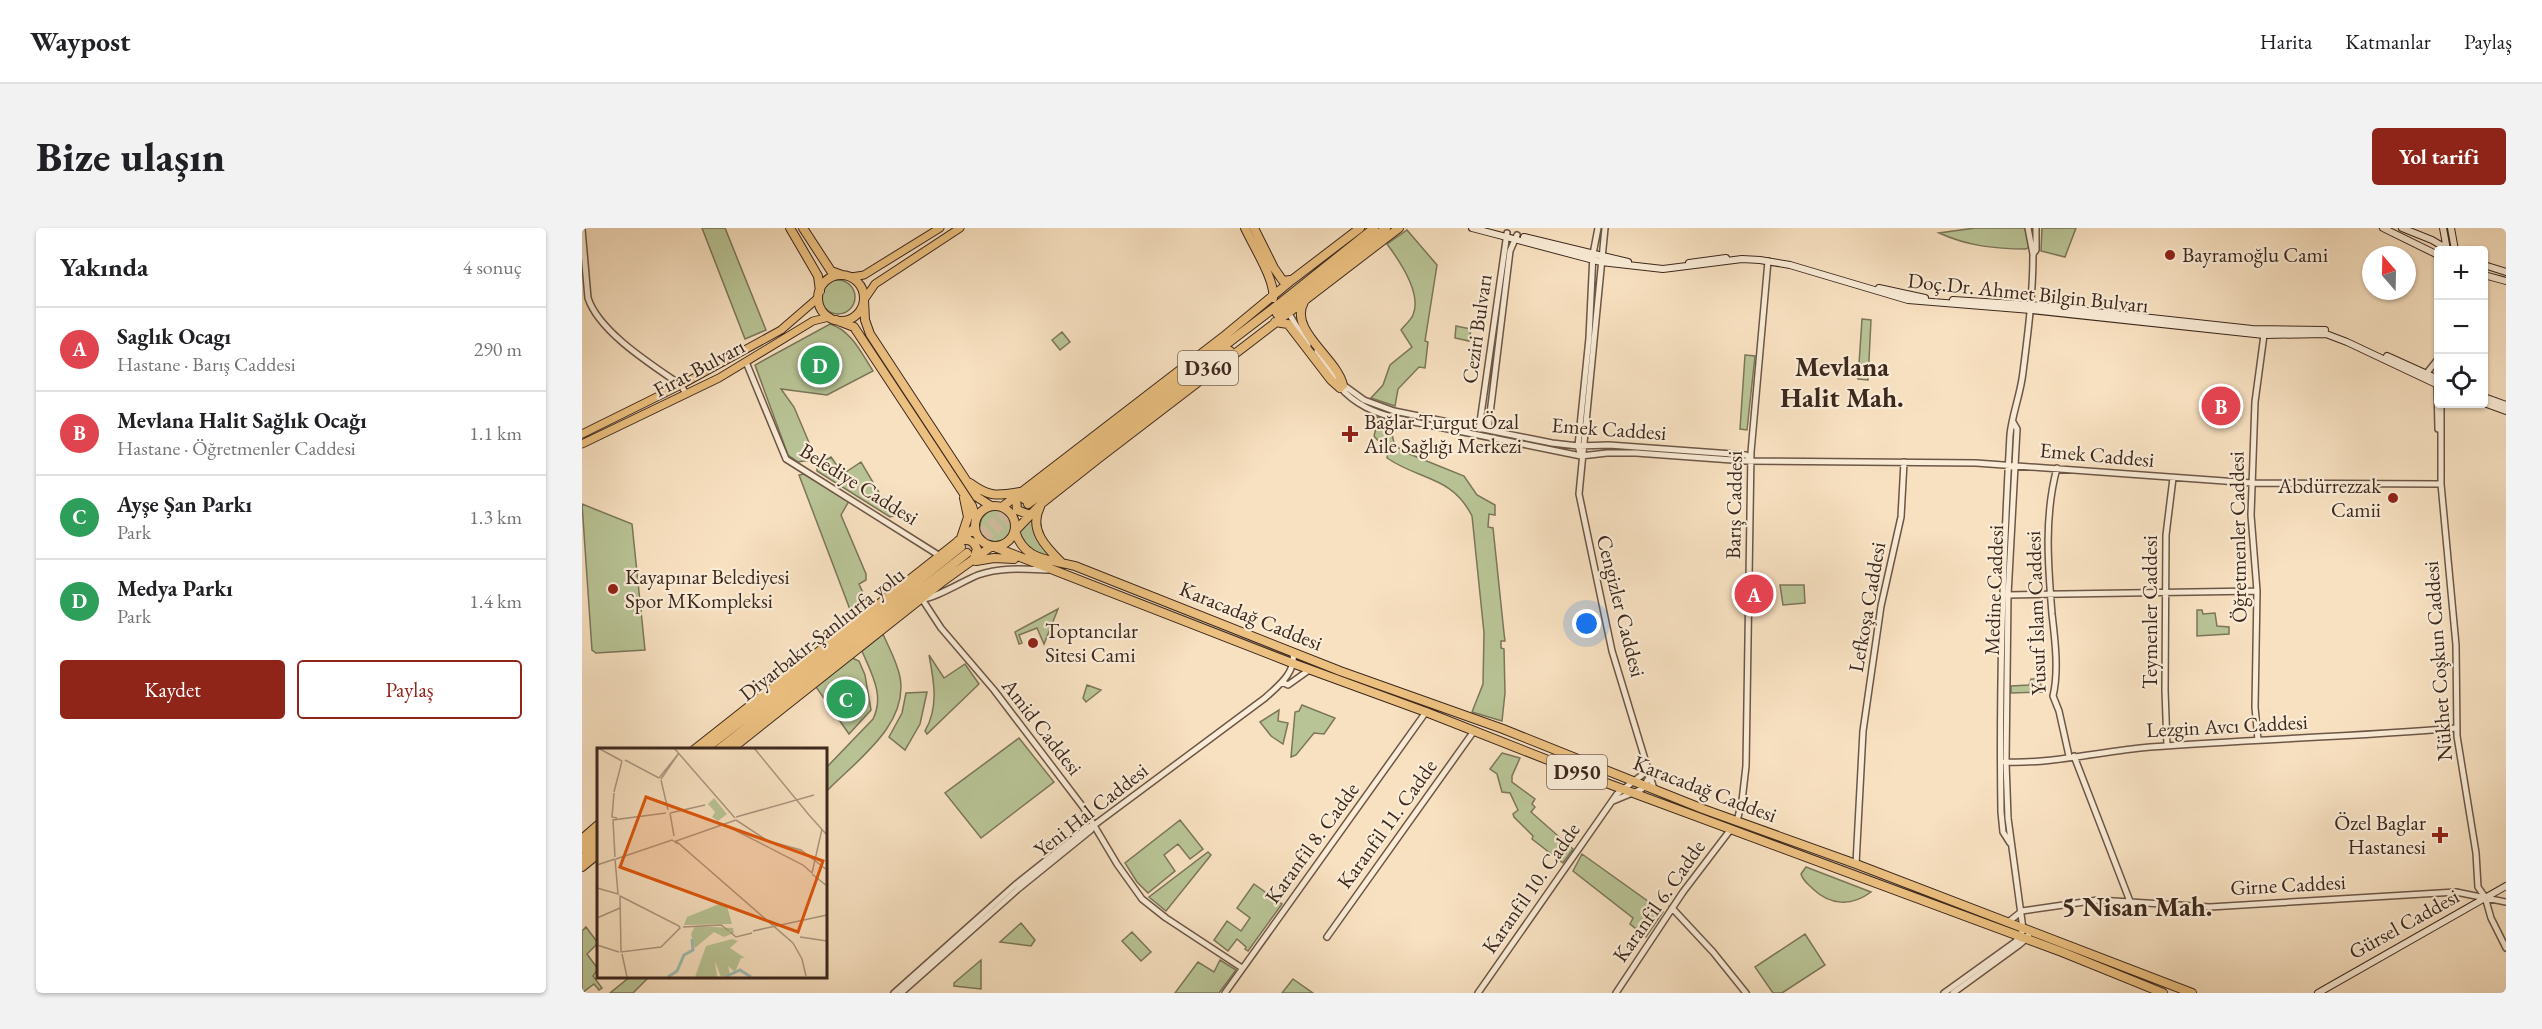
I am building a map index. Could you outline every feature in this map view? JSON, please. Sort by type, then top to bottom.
[{"type":"highway","points":[[790,228],[818,276],[819,295],[824,312],[833,319],[854,327],[972,506],[976,519],[975,528],[964,548]]},
{"type":"highway","points":[[803,228],[831,271],[847,276],[861,286],[865,320],[870,334],[977,497],[992,506],[1002,507],[1023,498],[1197,356],[1273,298],[1292,280],[1367,228]]},
{"type":"highway","points":[[1249,228],[1283,281],[1292,280]]},
{"type":"highway","points":[[1249,228],[1274,293],[1273,298]]},
{"type":"highway","points":[[1336,248],[1360,228]]},
{"type":"highway","name":"D360","points":[[1023,498],[1279,304],[1374,228]]},
{"type":"highway","points":[[1346,268],[1387,228]]},
{"type":"highway","name":"D360","points":[[1023,498],[1164,402],[1387,228]]},
{"type":"highway","points":[[697,748],[940,556],[964,548],[992,546],[1009,541],[1015,531],[1042,503],[1400,228]]},
{"type":"highway","points":[[819,295],[829,279],[847,276]]},
{"type":"highway","points":[[1306,298],[1300,308],[1300,320],[1336,370],[1341,386]]},
{"type":"highway","points":[[833,319],[852,318],[858,314],[864,300]]},
{"type":"highway","points":[[1275,322],[1288,324],[1331,380],[1341,386]]},
{"type":"highway","points":[[1140,409],[1197,356]]},
{"type":"highway","points":[[1164,402],[1218,367]]},
{"type":"highway","points":[[965,479],[985,493],[1023,498]]},
{"type":"highway","points":[[959,486],[968,517],[963,566]]},
{"type":"highway","points":[[1023,498],[1017,510],[1030,514]]},
{"type":"highway","points":[[1042,503],[1036,514],[1039,536],[1047,548],[1063,563]]},
{"type":"highway","points":[[976,519],[982,510],[992,506]]},
{"type":"highway","points":[[1002,507],[1014,517],[1015,531]]},
{"type":"highway","points":[[975,528],[982,541],[992,546]]},
{"type":"highway","name":"Karacadağ Caddesi","points":[[1015,531],[1018,543],[1028,553],[1063,563],[1289,651],[1496,727],[1634,782],[1856,864],[2007,923],[2025,934],[2163,993]]},
{"type":"highway","name":"Karacadağ Caddesi","points":[[992,546],[1622,789],[2192,993]]},
{"type":"highway","name":"Diyarbakır-Şanlıurfa yolu","points":[[721,748],[837,657],[964,548]]},
{"type":"highway","name":"Diyarbakır-Şanlıurfa yolu","points":[[707,748],[964,548]]},
{"type":"highway","points":[[733,748],[963,566],[985,558],[1032,562]]},
{"type":"highway","points":[[1278,657],[1289,651]]},
{"type":"highway","points":[[824,675],[837,657]]},
{"type":"highway","points":[[809,669],[812,658]]},
{"type":"highway","points":[[582,839],[597,826]]},
{"type":"highway","points":[[582,848],[597,836]]},
{"type":"highway","points":[[582,858],[597,846]]},
{"type":"highway","points":[[582,867],[597,855]]},
{"type":"main road","points":[[847,276],[864,275],[940,228]]},
{"type":"main road","points":[[864,300],[875,284],[960,228]]},
{"type":"main road","name":"Doç.Dr. Ahmet Bilgin Bulvarı","points":[[1472,228],[1601,258],[1663,269],[1742,259],[1768,261],[1790,265],[1908,300],[2031,308],[2264,335],[2326,334],[2434,381]]},
{"type":"main road","name":"Doç.Dr. Ahmet Bilgin Bulvarı","points":[[1487,228],[1506,235]]},
{"type":"main road","points":[[2383,228],[2434,253]]},
{"type":"main road","points":[[2402,228],[2442,246]]},
{"type":"main road","points":[[2432,240],[2441,234],[2442,228]]},
{"type":"main road","points":[[2442,228],[2447,246]]},
{"type":"main road","points":[[2451,228],[2454,246]]},
{"type":"main road","name":"Doç.Dr. Ahmet Bilgin Bulvarı","points":[[1601,258],[1653,266],[1743,255],[1762,256],[1792,262],[1922,298],[2252,329],[2327,330],[2426,374],[2434,380]]},
{"type":"main road","points":[[2488,266],[2506,272]]},
{"type":"main road","points":[[2488,276],[2506,280]]},
{"type":"main road","name":"Fırat Bulvarı","points":[[582,434],[681,385],[781,330],[819,295]]},
{"type":"main road","name":"Fırat Bulvarı","points":[[582,444],[686,394],[746,362],[813,321],[833,319]]},
{"type":"main road","points":[[2488,398],[2506,405]]},
{"type":"main road","points":[[2488,404],[2506,411]]},
{"type":"main road","name":"Gürsel Caddesi","points":[[2319,993],[2506,886]]},
{"type":"street","points":[[1249,228],[1278,285]]},
{"type":"street","name":"Cengizler Caddesi","points":[[1581,456],[1578,446],[1589,338],[1593,256],[1598,228]]},
{"type":"street","name":"Cengizler Caddesi","points":[[1605,228],[1579,494],[1612,651],[1654,789]]},
{"type":"street","points":[[1944,993],[1953,992],[2025,934],[2012,847],[2002,824],[2003,562],[2013,466],[2011,431],[2023,373],[2031,308],[2033,254],[2028,228]]},
{"type":"street","points":[[2033,254],[2036,250],[2036,228]]},
{"type":"street","points":[[582,229],[588,298],[592,308],[623,342],[681,385],[686,394]]},
{"type":"street","name":"Ceziri Bulvarı","points":[[1479,429],[1506,235]]},
{"type":"street","name":"Ceziri Bulvarı","points":[[1488,430],[1509,261],[1516,237]]},
{"type":"street","name":"Barış Caddesi","points":[[1737,821],[1746,766],[1746,653],[1751,459],[1768,261]]},
{"type":"street","name":"Emek Caddesi","points":[[1292,317],[1341,386],[1368,409],[1399,420],[1581,456],[1636,453],[1786,462],[1904,462],[2013,466],[2252,483],[2441,484]]},
{"type":"street","name":"Öğretmenler Caddesi","points":[[2258,740],[2255,707],[2257,591],[2252,534],[2252,483],[2255,402],[2264,335]]},
{"type":"street","name":"Belediye Caddesi","points":[[746,362],[786,459],[940,556]]},
{"type":"street","points":[[2426,374],[2434,365]]},
{"type":"street","name":"Emek Caddesi","points":[[1341,386],[1377,406],[1479,429],[1578,446],[1609,445],[1746,455],[1751,459]]},
{"type":"street","points":[[2437,408],[2439,436]]},
{"type":"street","points":[[2439,436],[2443,408]]},
{"type":"street","name":"Nükhet Coşkun Caddesi","points":[[2439,436],[2441,484],[2458,672],[2456,728],[2476,853],[2478,887],[2485,897],[2491,918],[2506,948]]},
{"type":"street","name":"Lefkoşa Caddesi","points":[[1856,864],[1862,757],[1875,641],[1901,517],[1904,462]]},
{"type":"street","name":"Medine Caddesi","points":[[2003,761],[2013,466]]},
{"type":"street","name":"Yusuf İslam Caddesi","points":[[2057,468],[2049,504],[2048,561],[2055,643],[2055,685],[2052,696],[2059,711],[2072,756],[2131,904]]},
{"type":"street","name":"Teymenler Caddesi","points":[[2167,746],[2166,535],[2173,478]]},
{"type":"street","points":[[921,599],[930,599],[949,587],[994,571],[1008,568],[1052,570]]},
{"type":"street","points":[[2008,595],[2257,591]]},
{"type":"street","name":"Amid Caddesi","points":[[921,599],[941,627],[1026,730],[1083,807],[1092,828],[1142,899],[1166,918],[1242,968]]},
{"type":"street","name":"Yeni Hal Caddesi","points":[[901,993],[1017,890],[1092,828],[1253,709],[1282,682],[1292,663],[1289,651]]},
{"type":"street","points":[[1282,682],[1288,685],[1309,670]]},
{"type":"street","name":"Karanfil 8. Cadde","points":[[1225,993],[1426,712]]},
{"type":"street","name":"Lezgin Avcı Caddesi","points":[[2003,761],[2167,746],[2394,734],[2456,728]]},
{"type":"street","name":"Karanfil 11. Cadde","points":[[1327,937],[1474,731]]},
{"type":"street","points":[[1622,789],[1642,775],[1645,762]]},
{"type":"street","points":[[1609,784],[1612,802],[1645,786],[1650,776]]},
{"type":"street","name":"Karanfil 10. Cadde","points":[[1478,993],[1622,789]]},
{"type":"street","points":[[894,993],[1015,885],[1088,827],[1092,828]]},
{"type":"street","name":"Karanfil 6. Cadde","points":[[1616,993],[1672,908],[1731,829]]},
{"type":"street","name":"Girne Caddesi","points":[[2022,912],[2098,900],[2131,904],[2210,907],[2456,892],[2506,902]]},
{"type":"street","points":[[1672,908],[1713,951],[1746,993]]},
{"type":"street","points":[[2007,923],[2022,912]]},
{"type":"green space","points":[[702,228],[725,228],[766,330],[745,339]]},
{"type":"green space","points":[[1975,228],[2025,228],[2029,247],[2015,249],[1982,246],[1939,233]]},
{"type":"green space","points":[[2042,228],[2076,228],[2065,257],[2041,251]]},
{"type":"green space","points":[[1407,230],[1437,265],[1425,341],[1428,342],[1425,368],[1419,367],[1398,389],[1395,406],[1371,398],[1383,385],[1390,365],[1412,347],[1401,330],[1413,315],[1415,307],[1412,288],[1387,244]]},
{"type":"green space","points":[[838,280],[850,285],[855,297],[850,309],[838,314],[826,309],[821,297],[826,285]]},
{"type":"green space","points":[[1862,319],[1871,320],[1868,380],[1858,379]]},
{"type":"green space","points":[[830,324],[850,337],[873,371],[827,395],[781,389],[794,407],[813,452],[810,460],[798,462],[788,455],[755,365]]},
{"type":"green space","points":[[1456,326],[1471,329],[1469,341],[1455,338]]},
{"type":"green space","points":[[1062,332],[1070,342],[1060,350],[1052,340]]},
{"type":"green space","points":[[1745,355],[1755,356],[1747,430],[1740,429]]},
{"type":"green space","points":[[1374,416],[1397,423],[1392,434],[1394,443],[1402,451],[1464,476],[1477,495],[1495,505],[1495,515],[1489,514],[1488,527],[1493,528],[1505,641],[1501,641],[1501,648],[1504,649],[1505,693],[1502,721],[1472,712],[1483,684],[1484,633],[1472,516],[1455,493],[1445,486],[1387,458],[1388,452],[1374,436],[1377,424]]},
{"type":"green space","points":[[831,457],[843,474],[861,462],[893,516],[890,517],[817,471],[817,465]]},
{"type":"green space","points":[[804,474],[849,501],[841,515],[866,574],[866,580],[859,584],[870,608],[854,620],[799,475]]},
{"type":"green space","name":"Kayapınar Belediyesi Spor MKompleksi","points":[[582,504],[632,524],[645,650],[596,653],[592,650]]},
{"type":"green space","points":[[996,510],[1008,514],[1012,526],[1008,538],[996,542],[984,538],[980,526],[984,514]]},
{"type":"green space","points":[[1033,515],[1042,545],[1053,559],[1032,550],[1020,537],[1019,531]]},
{"type":"green space","points":[[1780,585],[1804,585],[1805,603],[1783,605]]},
{"type":"green space","points":[[1058,609],[1044,644],[1037,628],[1019,635],[1022,643],[1019,644],[1015,632]]},
{"type":"green space","points":[[2197,610],[2202,610],[2203,614],[2215,613],[2217,626],[2229,627],[2229,634],[2197,636]]},
{"type":"green space","points":[[883,634],[895,660],[900,677],[901,695],[888,727],[877,742],[826,792],[826,768],[873,719],[876,710],[878,701],[875,684],[862,651]]},
{"type":"green space","points":[[929,655],[944,678],[965,664],[979,684],[927,734],[925,731],[934,703]]},
{"type":"green space","points":[[852,658],[859,661],[865,675],[871,710],[849,734],[816,687]]},
{"type":"green space","points":[[2031,679],[2040,679],[2042,692],[2011,693],[2011,686],[2029,685]]},
{"type":"green space","points":[[1087,685],[1101,690],[1086,702],[1083,698]]},
{"type":"green space","points":[[927,692],[920,724],[905,750],[889,737],[902,713],[906,693]]},
{"type":"green space","points":[[1302,705],[1335,718],[1324,734],[1314,733],[1296,755],[1291,757],[1295,712],[1299,711]]},
{"type":"green space","points":[[1279,710],[1278,721],[1288,723],[1283,744],[1271,736],[1260,722]]},
{"type":"green space","points":[[1019,738],[1054,782],[981,838],[945,793]]},
{"type":"green space","points":[[1502,753],[1520,758],[1512,776],[1512,782],[1535,799],[1532,804],[1535,807],[1531,812],[1573,849],[1563,863],[1532,839],[1533,836],[1514,817],[1513,814],[1518,810],[1510,793],[1502,792],[1497,774],[1490,769]]},
{"type":"green space","points":[[1180,820],[1203,849],[1190,859],[1178,844],[1164,855],[1175,871],[1148,893],[1137,882],[1125,863]]},
{"type":"green space","points":[[1208,852],[1211,855],[1166,911],[1149,897]]},
{"type":"green space","points":[[1582,854],[1663,912],[1646,937],[1630,924],[1633,918],[1573,871]]},
{"type":"green space","points":[[1806,867],[1871,892],[1848,902],[1826,898],[1803,879],[1801,874]]},
{"type":"green space","points":[[1254,884],[1282,904],[1248,951],[1237,939],[1228,951],[1214,940],[1227,921],[1241,931],[1250,918],[1237,908]]},
{"type":"green space","points":[[1021,923],[1035,940],[1031,946],[1000,942]]},
{"type":"green space","points":[[586,927],[597,942],[587,954],[597,968],[593,976],[602,988],[599,990],[594,984],[582,993],[582,931]]},
{"type":"green space","points":[[1132,932],[1151,952],[1141,961],[1122,941]]},
{"type":"green space","points":[[1805,934],[1825,965],[1782,993],[1773,993],[1755,967]]},
{"type":"green space","points":[[981,960],[981,989],[954,986],[954,983]]},
{"type":"green space","points":[[1220,960],[1236,970],[1219,993],[1175,993],[1198,962],[1214,972]]},
{"type":"green space","points":[[629,978],[648,978],[633,993],[610,993]]},
{"type":"green space","points":[[1293,979],[1313,993],[1282,993]]},
{"type":"tunnel","points":[[961,547],[1020,501]]},
{"type":"tunnel","points":[[967,553],[1028,504]]},
{"type":"place","name":"Bayramoğlu Cami","points":[[2170,255]]},
{"type":"place","name":"Medya Parkı","points":[[820,365]]},
{"type":"place","name":"Mevlana Halit Sağlık Ocağı","points":[[2221,406]]},
{"type":"place","name":"Bağlar Turgut Özal Aile Sağlığı Merkezi","points":[[1350,434]]},
{"type":"place","name":"Abdürrezzak Camii","points":[[2393,498]]},
{"type":"place","name":"Kayapınar Belediyesi Spor MKompleksi","points":[[613,589]]},
{"type":"place","name":"Saglık Ocagı","points":[[1754,594]]},
{"type":"place","name":"Toptancılar Sitesi Cami","points":[[1033,643]]},
{"type":"place","name":"Ayşe Şan Parkı","points":[[846,699]]},
{"type":"place","name":"Özel Baglar Hastanesi","points":[[2440,835]]},
{"type":"district","name":"Mevlana Halit Mah.","points":[[1842,382]]},
{"type":"district","name":"5 Nisan Mah.","points":[[2137,907]]}]
